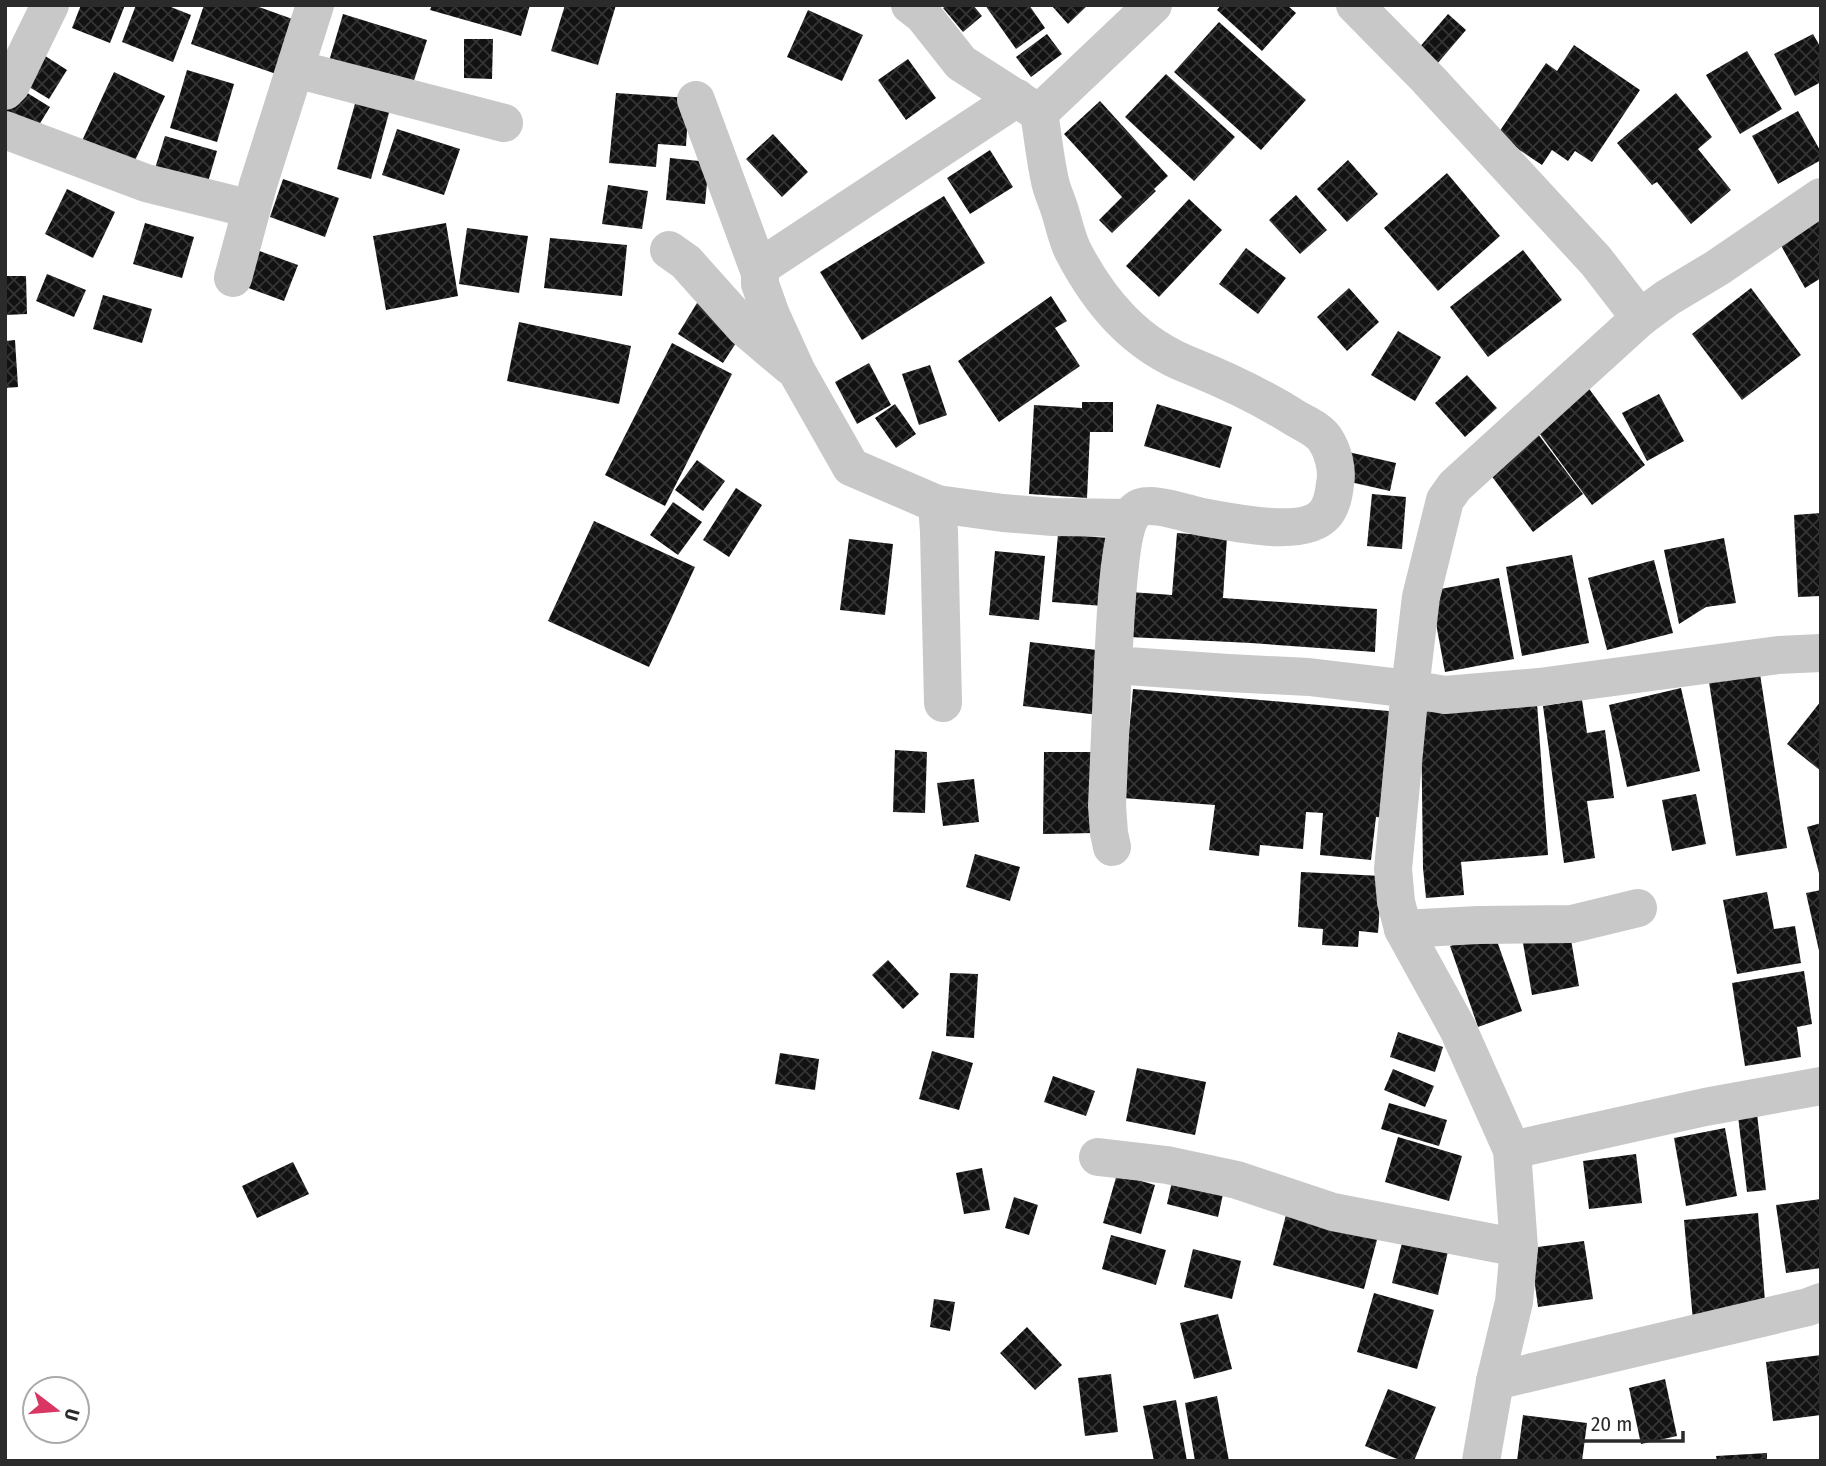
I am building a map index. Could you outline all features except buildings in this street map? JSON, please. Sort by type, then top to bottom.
[{"type":"street","points":[[5,91],[11,85],[50,5]]},
{"type":"street","points":[[233,278],[251,209],[315,5]]},
{"type":"street","points":[[910,5],[923,15],[961,63],[1028,106],[1072,249],[1111,310],[1157,351],[1251,391],[1312,428],[1325,438],[1334,459],[1334,494],[1326,513],[1315,522],[1300,526],[1256,525],[1153,506],[1136,509],[1130,518],[1118,578],[1113,665],[1107,806],[1112,847]]},
{"type":"street","points":[[1130,518],[1053,517],[937,504],[851,467],[797,372],[760,284],[765,264],[1028,106],[1153,5]]},
{"type":"street","points":[[1355,5],[1427,78],[1596,261],[1652,308]]},
{"type":"street","points":[[296,69],[504,123]]},
{"type":"street","points":[[696,100],[761,273]]},
{"type":"street","points":[[5,130],[146,183],[251,209]]},
{"type":"street","points":[[1481,1461],[1495,1381],[1514,1301],[1519,1248],[1512,1150],[1458,1029],[1403,929],[1396,902],[1393,869],[1409,689],[1421,597],[1445,500],[1455,486],[1652,308],[1717,268],[1821,197]]},
{"type":"street","points":[[668,250],[686,262],[745,328],[797,372]]},
{"type":"street","points":[[937,504],[943,703]]},
{"type":"street","points":[[1113,665],[1309,677],[1446,695],[1622,677],[1765,656],[1821,653]]},
{"type":"street","points":[[1403,929],[1572,924],[1638,908]]},
{"type":"street","points":[[1512,1150],[1705,1107],[1821,1086]]},
{"type":"street","points":[[1098,1157],[1167,1165],[1226,1178],[1333,1212],[1519,1248]]},
{"type":"street","points":[[1495,1381],[1821,1302]]}]
